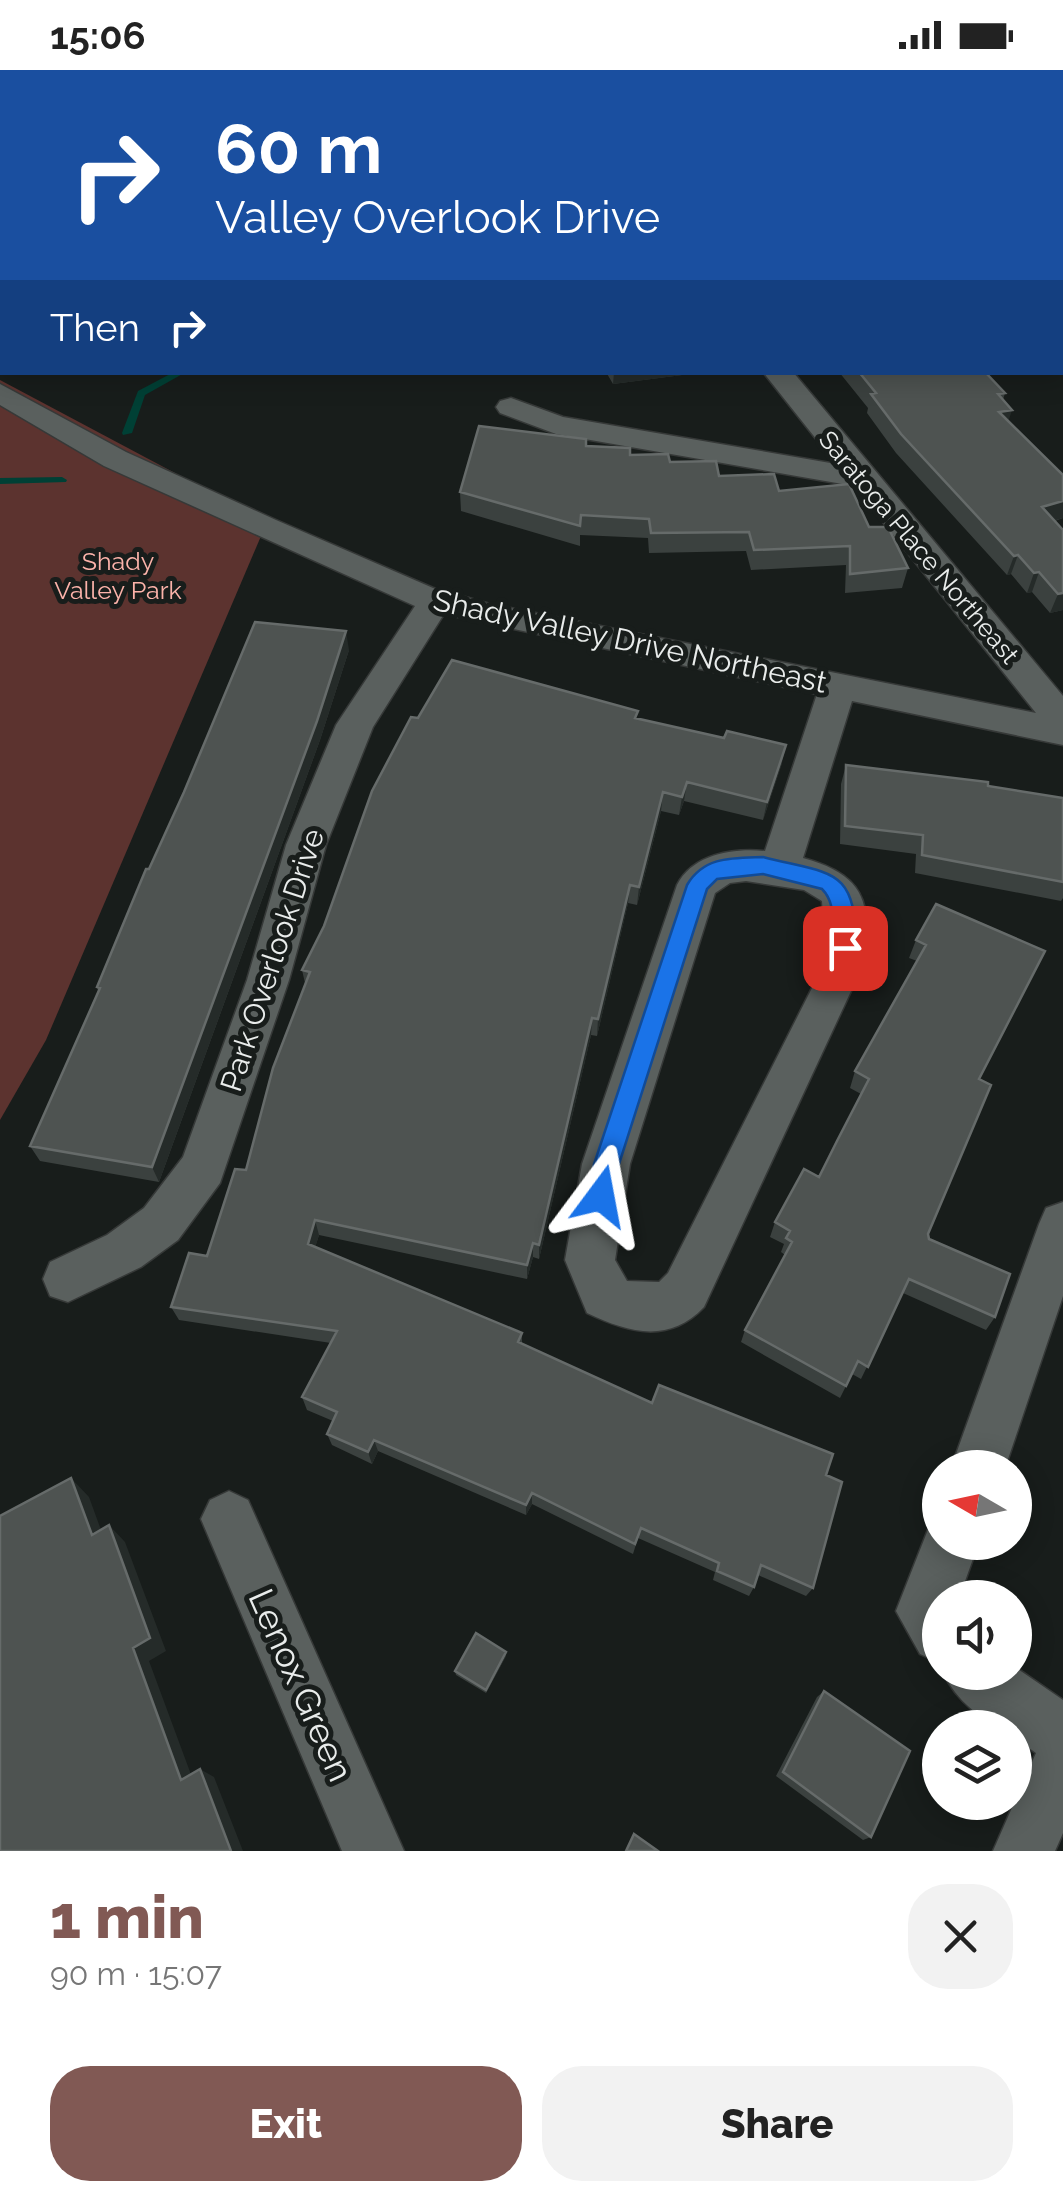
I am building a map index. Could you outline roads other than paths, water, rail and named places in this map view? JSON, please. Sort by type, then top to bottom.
[{"type":"street","name":"Saratoga Place Northeast","points":[[779,375],[860,478],[1063,720]]},
{"type":"street","name":"Shady Valley Drive Northeast","points":[[0,392],[116,458],[264,528],[436,600],[490,615],[1063,732]]},
{"type":"street","points":[[511,406],[556,425],[860,478]]},
{"type":"street","name":"Park Overlook Drive","points":[[68,1279],[124,1251],[161,1224],[203,1168],[268,980],[306,845],[355,725],[436,600]]},
{"type":"street","points":[[780,868],[838,686]]},
{"type":"street","points":[[724,867],[780,868],[829,882],[838,892],[845,916],[845,948],[834,988],[686,1290],[670,1306],[624,1304],[606,1296],[590,1260],[606,1164],[698,885],[709,873],[724,867]]},
{"type":"street","points":[[984,1450],[1063,1224]]},
{"type":"street","name":"Lenox Green","points":[[229,1519],[374,1851]]},
{"type":"street","points":[[998,1690],[1063,1736]]},
{"type":"street","points":[[1024,1851],[1063,1761]]},
{"type":"waterway","points":[[127,433],[141,393],[176,375]]},
{"type":"waterway","points":[[0,481],[62,480]]},
{"type":"park label","name":"Shady Valley Park","points":[[118,576]]}]
